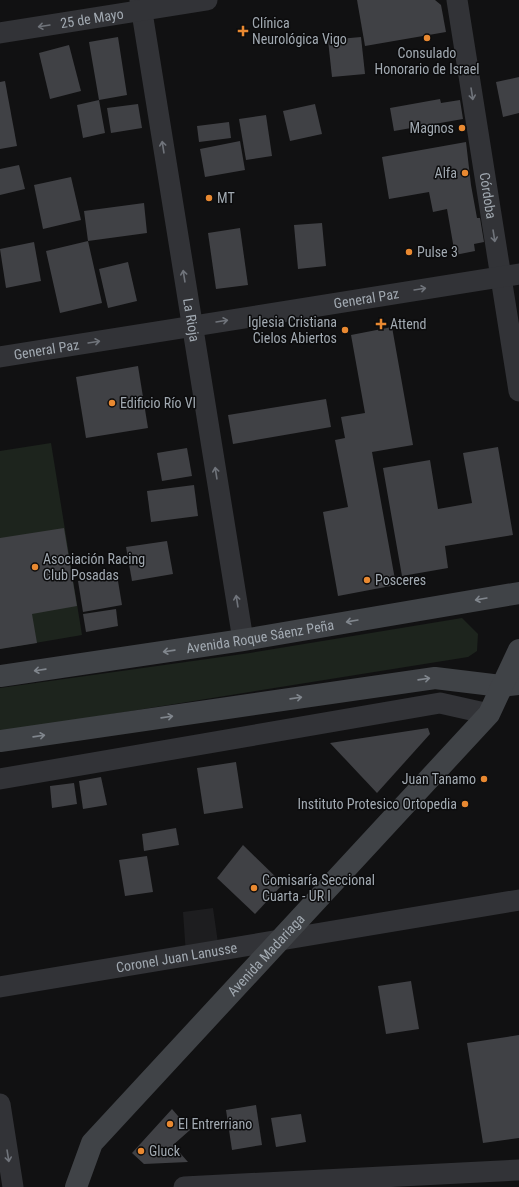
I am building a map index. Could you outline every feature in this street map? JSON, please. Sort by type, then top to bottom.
[{"type":"main road","name":"Avenida Roque Sáenz Peña","points":[[0,676],[243,640],[519,593]]},
{"type":"main road","name":"Avenida Madariaga","points":[[76,1187],[92,1143],[488,714],[510,685],[519,650]]},
{"type":"main road","points":[[0,742],[435,678],[510,685]]},
{"type":"street","name":"25 de Mayo","points":[[0,33],[141,5],[207,0]]},
{"type":"street","name":"Córdoba","points":[[457,0],[510,275],[519,391]]},
{"type":"street","name":"La Rioja","points":[[141,5],[243,640]]},
{"type":"street","name":"General Paz","points":[[0,357],[510,275]]},
{"type":"street","points":[[0,779],[440,703],[488,714]]},
{"type":"street","name":"Coronel Juan Lanusse","points":[[0,986],[519,900]]},
{"type":"street","points":[[0,1104],[13,1187]]},
{"type":"street","points":[[184,1187],[519,1170]]},
{"type":"shaded area","name":"Asociación Racing Club Posadas","points":[[51,443],[82,635],[0,649],[0,451]]},
{"type":"shaded area","points":[[462,618],[478,634],[477,651],[468,657],[0,732],[0,688],[250,653]]},
{"type":"shaded area","points":[[213,908],[219,950],[186,955],[183,912]]},
{"type":"building","points":[[357,0],[435,0],[441,5],[446,32],[365,46]]},
{"type":"building","points":[[118,37],[127,95],[99,100],[89,42]]},
{"type":"building","points":[[361,37],[365,74],[332,77],[328,40]]},
{"type":"building","points":[[69,45],[81,91],[50,99],[39,53]]},
{"type":"building","points":[[519,77],[519,113],[503,117],[496,82]]},
{"type":"building","points":[[5,81],[17,146],[0,149],[0,82]]},
{"type":"building","points":[[440,99],[441,103],[460,100],[463,119],[394,131],[390,108]]},
{"type":"building","points":[[99,100],[105,133],[83,138],[77,105]]},
{"type":"building","points":[[138,104],[142,128],[111,133],[107,108]]},
{"type":"building","points":[[315,104],[322,134],[290,141],[283,111]]},
{"type":"building","points":[[266,115],[272,156],[246,160],[239,119]]},
{"type":"building","points":[[229,122],[231,138],[199,142],[197,126]]},
{"type":"building","points":[[240,141],[245,170],[205,177],[200,149]]},
{"type":"building","points":[[466,142],[471,185],[477,218],[480,218],[484,242],[474,244],[475,251],[455,255],[447,209],[433,212],[429,192],[389,199],[382,157]]},
{"type":"building","points":[[19,165],[25,189],[0,195],[0,169]]},
{"type":"building","points":[[71,177],[81,220],[43,229],[34,185]]},
{"type":"building","points":[[144,203],[147,233],[88,241],[84,211]]},
{"type":"building","points":[[322,223],[326,266],[298,269],[294,225]]},
{"type":"building","points":[[240,228],[248,285],[216,289],[208,233]]},
{"type":"building","points":[[88,241],[102,303],[60,313],[46,251]]},
{"type":"building","points":[[34,242],[41,281],[6,288],[0,249]]},
{"type":"building","points":[[128,262],[137,301],[108,308],[99,269]]},
{"type":"building","points":[[392,327],[413,445],[372,452],[396,585],[338,596],[323,512],[348,507],[335,440],[345,438],[341,417],[365,413],[351,335]]},
{"type":"building","name":"Edificio Río VI","points":[[138,366],[148,428],[86,438],[76,377]]},
{"type":"building","points":[[326,399],[331,427],[233,444],[228,415]]},
{"type":"building","points":[[498,447],[513,535],[445,546],[448,568],[402,576],[383,468],[430,460],[438,509],[472,503],[463,453]]},
{"type":"building","points":[[187,448],[192,476],[162,481],[157,453]]},
{"type":"building","points":[[194,485],[198,516],[151,522],[147,491]]},
{"type":"building","points":[[64,528],[77,606],[32,614],[37,643],[0,649],[0,538]]},
{"type":"building","points":[[167,541],[173,574],[132,581],[126,547]]},
{"type":"building","points":[[117,575],[122,605],[83,612],[78,581]]},
{"type":"building","points":[[116,609],[118,626],[86,632],[83,614]]},
{"type":"building","points":[[428,728],[430,734],[377,793],[330,743]]},
{"type":"building","points":[[236,762],[243,808],[204,814],[197,768]]},
{"type":"building","points":[[101,777],[107,805],[83,809],[79,781]]},
{"type":"building","points":[[74,783],[77,804],[52,808],[50,786]]},
{"type":"building","points":[[176,828],[179,845],[144,851],[142,834]]},
{"type":"building","points":[[243,845],[283,884],[255,914],[217,878]]},
{"type":"building","points":[[147,856],[153,892],[125,896],[119,860]]},
{"type":"building","points":[[411,981],[419,1029],[386,1034],[378,986]]},
{"type":"building","points":[[519,1035],[519,1138],[483,1143],[467,1043]]},
{"type":"building","points":[[256,1105],[262,1145],[232,1150],[226,1110]]},
{"type":"building","points":[[172,1109],[190,1130],[173,1145],[188,1162],[144,1164],[132,1153]]},
{"type":"building","points":[[301,1114],[306,1142],[276,1147],[271,1118]]},
{"type":"place","name":"Clínica Neurológica Vigo","points":[[243,31]]},
{"type":"place","name":"Consulado Honorario de Israel","points":[[427,38]]},
{"type":"place","name":"Magnos","points":[[462,128]]},
{"type":"place","name":"Alfa","points":[[465,173]]},
{"type":"place","name":"MT","points":[[209,198]]},
{"type":"place","name":"Pulse 3","points":[[409,252]]},
{"type":"place","name":"Attend","points":[[381,324]]},
{"type":"place","name":"Iglesia Cristiana Cielos Abiertos","points":[[345,330]]},
{"type":"place","name":"Edificio Río VI","points":[[112,403]]},
{"type":"place","name":"Asociación Racing Club Posadas","points":[[35,567]]},
{"type":"place","name":"Posceres","points":[[367,580]]},
{"type":"place","name":"Juan Tanamo","points":[[484,779]]},
{"type":"place","name":"Instituto Protesico Ortopedia","points":[[465,804]]},
{"type":"place","name":"Comisaría Seccional Cuarta - UR I","points":[[254,888]]},
{"type":"place","name":"El Entrerriano","points":[[170,1124]]},
{"type":"place","name":"Gluck","points":[[141,1151]]}]
